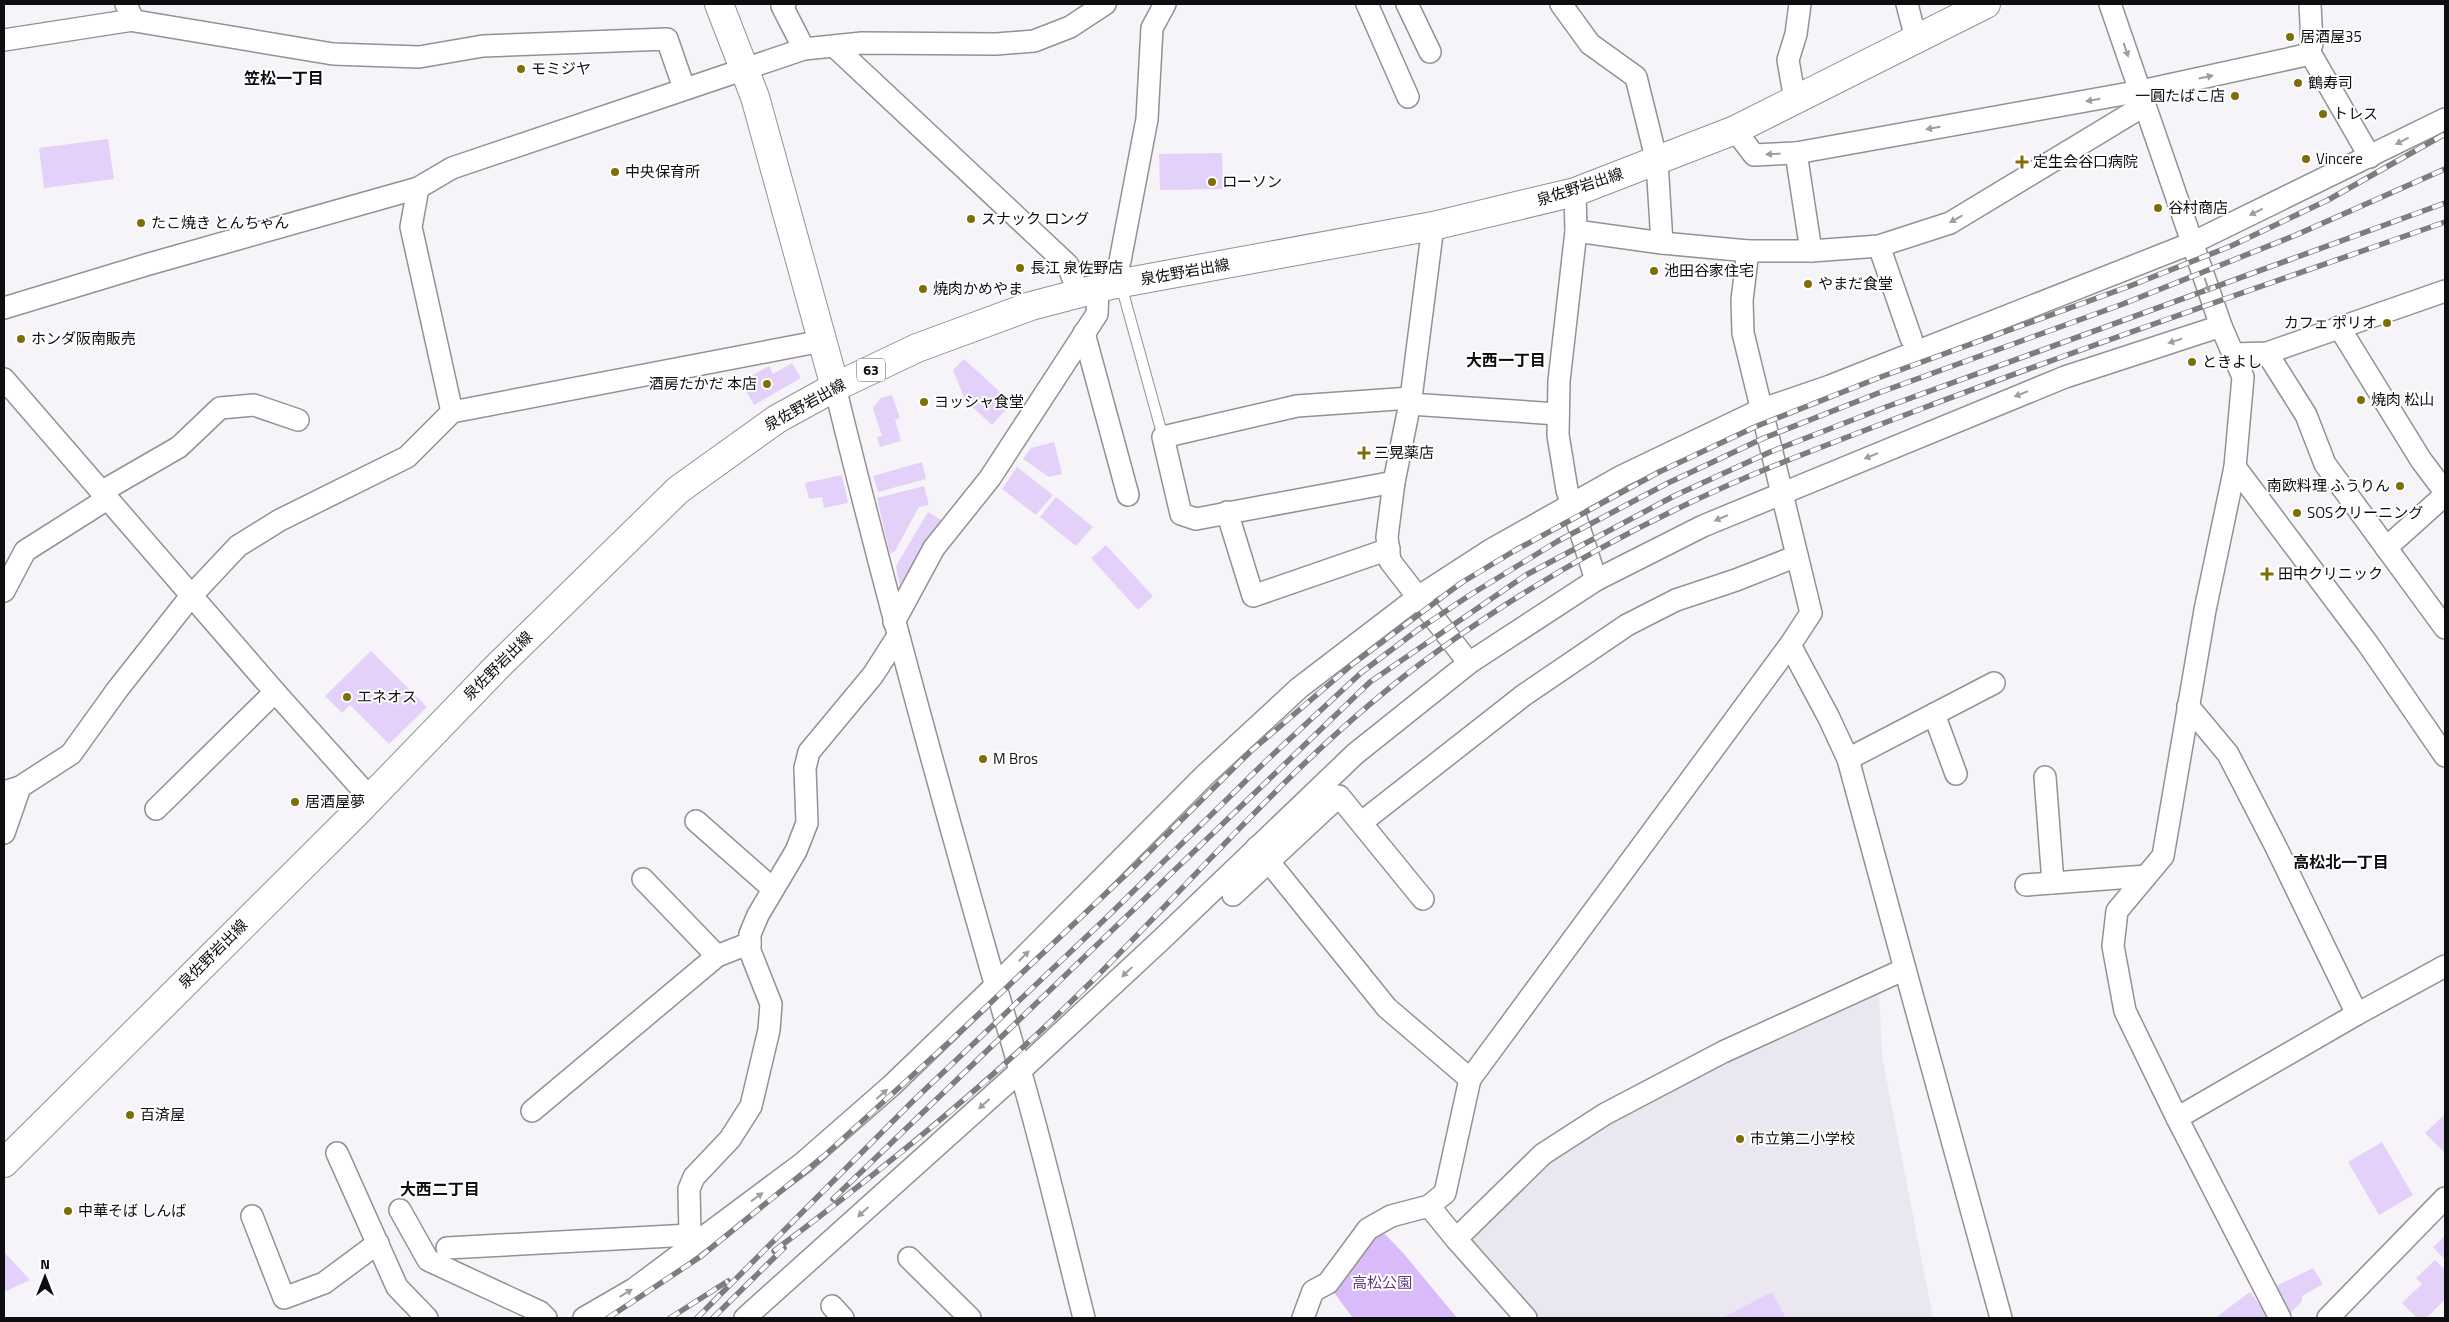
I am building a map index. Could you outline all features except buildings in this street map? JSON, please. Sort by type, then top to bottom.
[{"type":"main road","points":[[719,4],[755,96],[835,387]]},
{"type":"main road","name":"泉佐野岩出線","points":[[4,1163],[370,798],[497,666],[678,490],[777,419],[835,387],[917,348],[1031,306],[1102,287],[1433,226],[1575,192],[1657,162],[1735,130],[1986,4]]},
{"type":"street","points":[[785,4],[782,6],[804,49]]},
{"type":"street","points":[[4,308],[149,264],[418,188],[452,168],[804,49],[862,43],[996,44],[1034,42],[1070,27],[1105,4]]},
{"type":"street","points":[[694,1238],[689,1189],[694,1178],[730,1139],[751,1106],[769,1030],[771,1004],[750,951],[750,934],[758,915],[796,851],[807,823],[805,768],[809,752],[873,676],[934,548],[990,478],[1097,314],[1102,287],[1120,261],[1147,119],[1152,28],[1165,4]]},
{"type":"street","points":[[1367,4],[1408,97]]},
{"type":"street","points":[[1407,4],[1430,52]]},
{"type":"street","points":[[1561,4],[1590,44],[1636,76],[1657,162],[1662,243]]},
{"type":"street","points":[[1795,100],[1788,60],[1796,34],[1800,4]]},
{"type":"street","points":[[1907,4],[1916,39]]},
{"type":"street","points":[[2110,4],[2221,326],[2243,377],[2235,467],[2188,706],[2163,856],[2117,912],[2113,946],[2125,1011],[2177,1118],[2280,1318]]},
{"type":"street","points":[[1735,130],[1754,155],[1796,153],[2143,98],[2306,55],[2312,44],[2310,4]]},
{"type":"street","points":[[4,40],[129,15],[333,54],[419,57],[483,46],[667,39],[684,88]]},
{"type":"street","points":[[835,47],[1068,265],[1102,287]]},
{"type":"street","points":[[2309,51],[2370,157]]},
{"type":"street","points":[[1576,231],[1662,243],[1748,251],[1811,251],[1880,246],[1950,223],[2143,98]]},
{"type":"street","points":[[584,1318],[634,1289],[694,1238],[803,1163],[891,1086],[1205,775],[1300,688],[1418,597],[1488,551],[1572,506],[1622,476],[1760,410],[1830,386],[2192,243],[2445,119]]},
{"type":"street","points":[[1796,153],[1811,251]]},
{"type":"street","points":[[418,188],[411,227],[452,412]]},
{"type":"street","points":[[1575,192],[1576,231],[1559,381],[1558,435],[1567,490],[1596,580]]},
{"type":"street","points":[[1433,226],[1410,401],[1394,482],[1387,537],[1390,561],[1469,663]]},
{"type":"street","points":[[1880,246],[1912,338]]},
{"type":"street","points":[[1303,1318],[1313,1291],[1328,1283],[1368,1229],[1391,1216],[1429,1206],[1445,1193],[1470,1079],[1790,645],[1811,613],[1760,410],[1743,332],[1742,300],[1748,251]]},
{"type":"street","points":[[2233,354],[2267,353],[2445,291]]},
{"type":"street","points":[[1233,895],[1263,854],[1355,754],[1469,663],[1596,580],[1702,526],[2065,376],[2221,326]]},
{"type":"street","points":[[2339,327],[2421,460],[2445,493],[2386,548]]},
{"type":"street","points":[[1084,333],[1128,495]]},
{"type":"street","points":[[4,833],[12,789],[71,754],[117,690],[191,596],[238,546],[280,520],[407,457],[452,412],[822,341]]},
{"type":"street","points":[[2267,353],[2306,415],[2325,464],[2445,628]]},
{"type":"street","points":[[4,379],[12,404],[104,496],[370,798]]},
{"type":"street","points":[[835,387],[896,629],[994,986],[1020,1071],[1084,1318]]},
{"type":"street","points":[[1394,482],[1196,519],[1181,514],[1163,437],[1297,406],[1410,401],[1558,414]]},
{"type":"street","points":[[4,591],[24,551],[179,447],[220,408],[254,406],[298,420]]},
{"type":"street","points":[[2235,467],[2368,644],[2445,756]]},
{"type":"street","points":[[1228,512],[1253,596],[1389,549]]},
{"type":"street","points":[[1362,822],[1524,695],[1627,625],[1676,600],[1736,580],[1797,556]]},
{"type":"street","points":[[1790,645],[1829,718],[1848,760],[2001,1318]]},
{"type":"street","points":[[1848,760],[1994,683]]},
{"type":"street","points":[[156,809],[275,692]]},
{"type":"street","points":[[2188,706],[2228,754],[2275,845],[2357,1014]]},
{"type":"street","points":[[1934,714],[1956,774]]},
{"type":"street","points":[[2045,777],[2053,883]]},
{"type":"street","points":[[745,1318],[1263,854],[1339,796],[1423,899]]},
{"type":"street","points":[[696,821],[773,889]]},
{"type":"street","points":[[1263,854],[1387,1008],[1470,1079]]},
{"type":"street","points":[[2026,885],[2146,876]]},
{"type":"street","points":[[643,878],[716,956]]},
{"type":"street","points":[[532,1111],[716,956],[750,942]]},
{"type":"street","points":[[2177,1118],[2357,1014],[2445,966]]},
{"type":"street","points":[[1456,1239],[1543,1154],[1605,1114],[1723,1052],[1905,969]]},
{"type":"street","points":[[337,1153],[397,1286],[427,1318]]},
{"type":"street","points":[[2328,1318],[2445,1198]]},
{"type":"street","points":[[1429,1206],[1526,1318]]},
{"type":"street","points":[[400,1210],[428,1260],[540,1312],[546,1318]]},
{"type":"street","points":[[252,1216],[284,1298],[324,1283],[378,1243]]},
{"type":"street","points":[[447,1248],[694,1238]]},
{"type":"street","points":[[909,1258],[970,1318]]},
{"type":"lane","points":[[1102,287],[1163,437]]},
{"type":"shaded area","name":"市立第二小学校","points":[[1879,990],[1882,1056],[1933,1318],[1539,1318],[1471,1250],[1471,1237],[1551,1159],[1612,1119],[1726,1058]]},
{"type":"green space","name":"高松公園","points":[[1380,1229],[1404,1254],[1457,1318],[1353,1318],[1332,1290]]},
{"type":"railway","points":[[608,1318],[700,1257],[824,1156],[947,1044],[1136,865],[1251,751],[1354,663],[1461,583],[1514,551],[1659,472],[1757,426],[1878,378],[2130,286],[2231,246],[2328,200],[2445,134]]},
{"type":"railway","points":[[697,1318],[913,1101],[1103,921],[1266,761],[1362,672],[1419,629],[1470,595],[1558,541],[1668,483],[1764,438],[1881,392],[2123,304],[2296,235],[2445,169]]},
{"type":"railway","points":[[833,1199],[1370,682],[1526,575],[1674,496],[1770,452],[1886,407],[2445,203]]},
{"type":"railway","points":[[774,1251],[893,1159],[970,1095],[1044,1028],[1251,816],[1339,731],[1435,653],[1474,625],[1557,573],[1687,504],[1776,465],[2055,359],[2445,222]]},
{"type":"railway","points":[[713,1318],[784,1248]]},
{"type":"railway","points":[[670,1318],[728,1281]]},
{"type":"place","name":"居酒屋35","points":[[2290,37]]},
{"type":"place","name":"モミジヤ","points":[[521,69]]},
{"type":"place","name":"鶴寿司","points":[[2298,83]]},
{"type":"place","name":"一圓たばこ店","points":[[2235,96]]},
{"type":"place","name":"トレス","points":[[2323,114]]},
{"type":"place","name":"Vincere","points":[[2306,159]]},
{"type":"place","name":"定生会谷口病院","points":[[2022,162]]},
{"type":"place","name":"中央保育所","points":[[615,172]]},
{"type":"place","name":"ローソン","points":[[1212,182]]},
{"type":"place","name":"谷村商店","points":[[2158,208]]},
{"type":"place","name":"スナック ロング","points":[[971,219]]},
{"type":"place","name":"たこ焼き とんちゃん","points":[[141,223]]},
{"type":"place","name":"長江 泉佐野店","points":[[1020,268]]},
{"type":"place","name":"池田谷家住宅","points":[[1654,271]]},
{"type":"place","name":"やまだ食堂","points":[[1808,284]]},
{"type":"place","name":"焼肉かめやま","points":[[923,289]]},
{"type":"place","name":"カフェ ポリオ","points":[[2387,323]]},
{"type":"place","name":"ホンダ阪南販売","points":[[21,339]]},
{"type":"place","name":"ときよし","points":[[2192,362]]},
{"type":"place","name":"酒房たかだ 本店","points":[[767,384]]},
{"type":"place","name":"焼肉 松山","points":[[2361,400]]},
{"type":"place","name":"ヨッシャ食堂","points":[[924,402]]},
{"type":"place","name":"三晃薬店","points":[[1364,453]]},
{"type":"place","name":"南欧料理 ふうりん","points":[[2400,486]]},
{"type":"place","name":"SOSクリーニング","points":[[2297,513]]},
{"type":"place","name":"田中クリニック","points":[[2267,574]]},
{"type":"place","name":"エネオス","points":[[347,697]]},
{"type":"place","name":"M Bros","points":[[983,759]]},
{"type":"place","name":"居酒屋夢","points":[[295,802]]},
{"type":"place","name":"百済屋","points":[[130,1115]]},
{"type":"place","name":"市立第二小学校","points":[[1740,1139]]},
{"type":"place","name":"中華そば しんば","points":[[68,1211]]},
{"type":"district","name":"笠松一丁目","points":[[284,78]]},
{"type":"district","name":"大西一丁目","points":[[1506,360]]},
{"type":"district","name":"高松北一丁目","points":[[2341,862]]},
{"type":"district","name":"大西二丁目","points":[[440,1189]]}]
